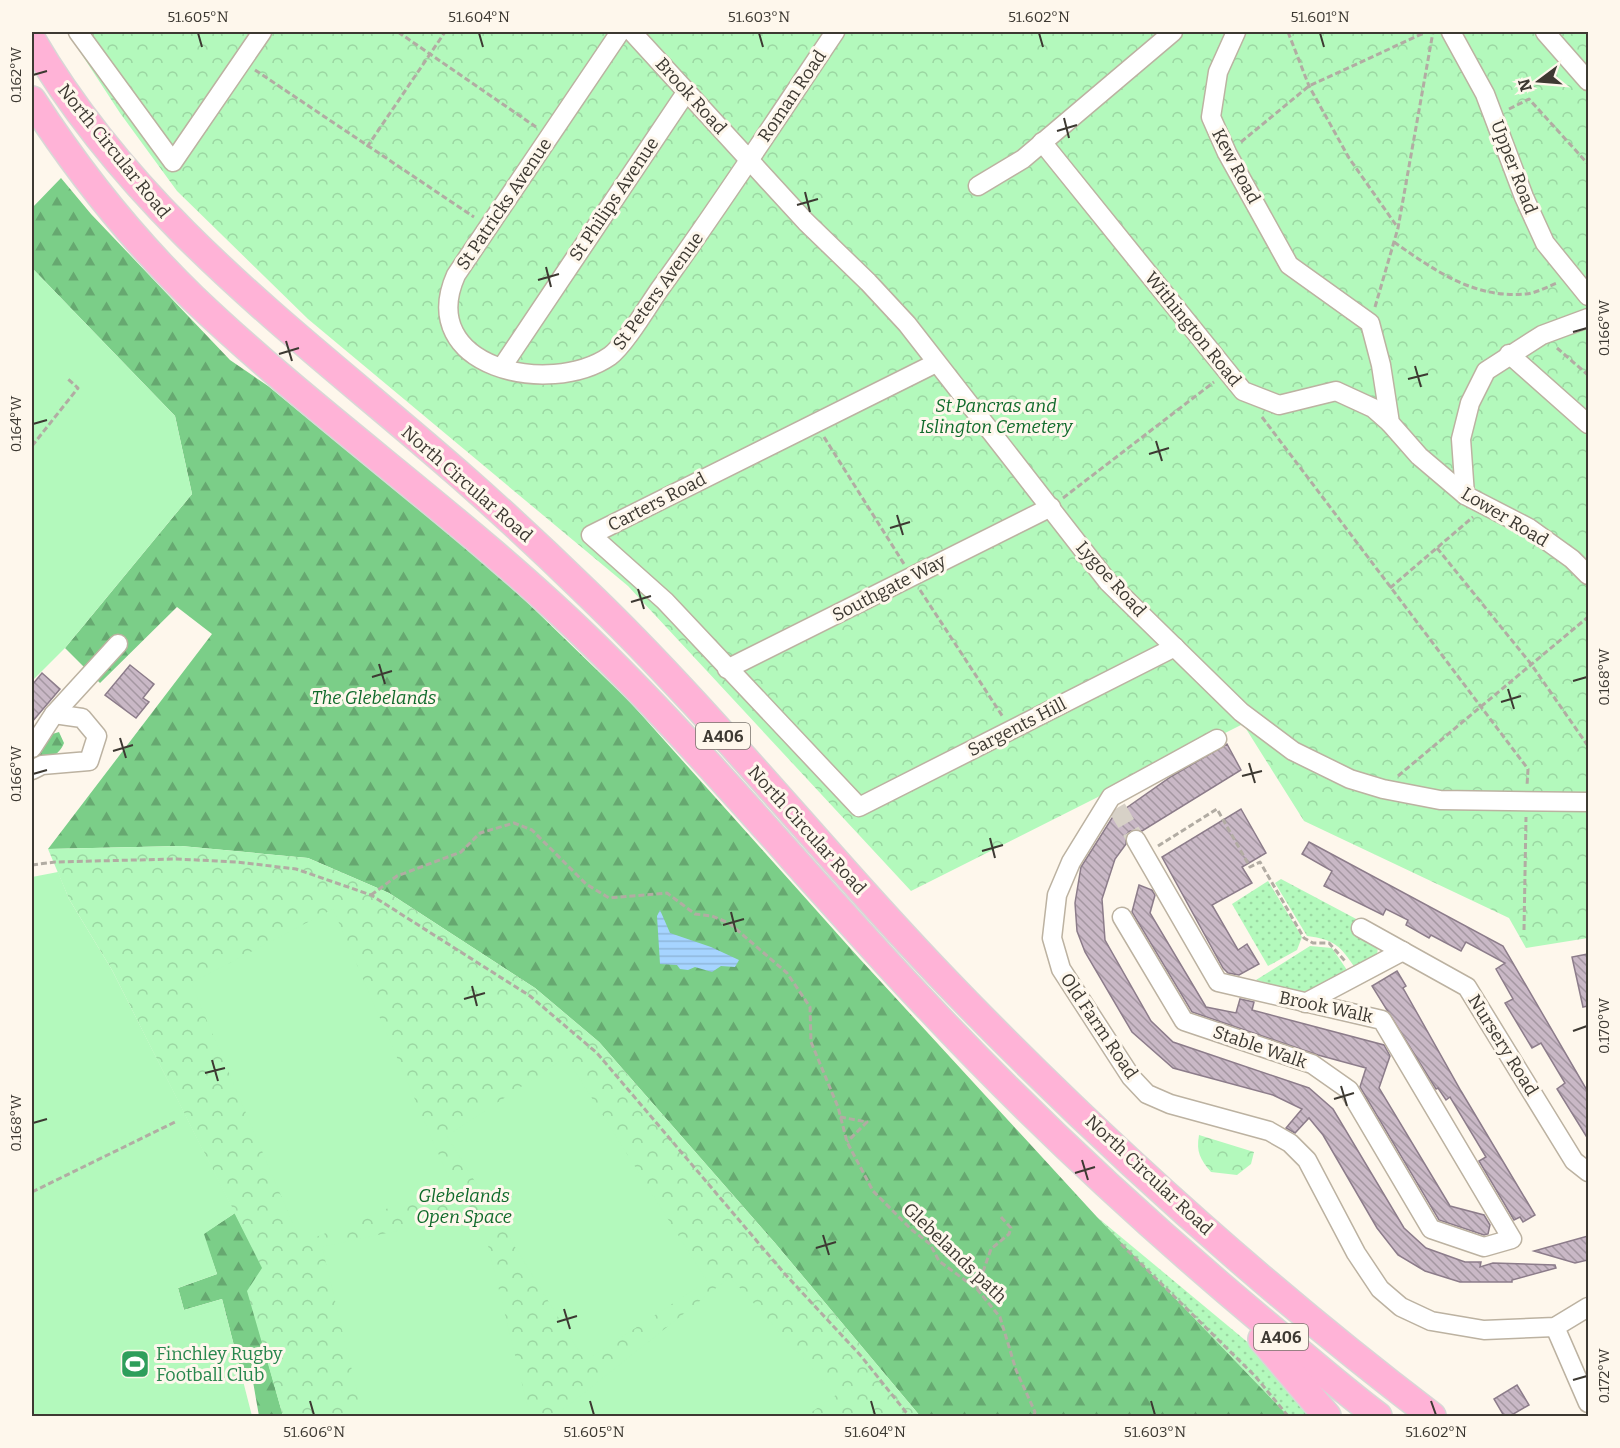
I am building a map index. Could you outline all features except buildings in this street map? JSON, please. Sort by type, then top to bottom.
[{"type":"highway","name":"North Circular Road","points":[[32,40],[81,115],[125,170],[210,261],[272,318],[459,475],[585,591],[646,652],[967,1003],[1138,1169],[1285,1299],[1432,1416]]},
{"type":"highway","name":"North Circular Road","points":[[32,99],[82,173],[140,243],[191,296],[299,391],[507,564],[593,644],[660,713],[955,1035],[1077,1159],[1185,1256],[1378,1416]]},
{"type":"highway","name":"A406","points":[[1185,1256],[1287,1366],[1327,1416]]},
{"type":"street","points":[[78,32],[173,162],[262,32]]},
{"type":"street","name":"St Patricks Avenue","points":[[502,367],[470,353],[457,338],[447,314],[448,293],[456,275],[620,32]]},
{"type":"street","name":"Brook Road","points":[[632,32],[749,160]]},
{"type":"street","name":"Roman Road","points":[[749,160],[835,32]]},
{"type":"street","points":[[978,186],[1023,159],[1173,32]]},
{"type":"street","name":"Kew Road","points":[[1236,32],[1218,72],[1211,117],[1227,153],[1289,265],[1370,323]]},
{"type":"street","name":"Upper Road","points":[[1451,32],[1477,78],[1494,116],[1524,197],[1545,243],[1571,278],[1588,296]]},
{"type":"street","points":[[1545,32],[1588,81]]},
{"type":"street","name":"St Philips Avenue","points":[[502,367],[687,91]]},
{"type":"street","name":"Withington Road","points":[[1042,142],[1243,391],[1279,405],[1336,391],[1373,408],[1390,423]]},
{"type":"street","name":"Lygoe Road","points":[[749,160],[806,222],[868,282],[907,324],[1108,582],[1241,712],[1293,751],[1350,779],[1383,789],[1440,800],[1588,802]]},
{"type":"street","name":"St Peters Avenue","points":[[502,367],[530,375],[551,376],[574,373],[613,354],[749,160]]},
{"type":"street","points":[[1465,495],[1461,439],[1470,403],[1486,370],[1542,335],[1588,318]]},
{"type":"street","points":[[1370,323],[1381,364],[1390,423]]},
{"type":"street","points":[[1509,354],[1588,424]]},
{"type":"street","name":"Carters Road","points":[[859,807],[665,601],[591,535],[936,363]]},
{"type":"street","name":"Lower Road","points":[[1390,423],[1419,456],[1465,495],[1529,528],[1572,559],[1588,575]]},
{"type":"street","name":"Southgate Way","points":[[727,669],[1051,507]]},
{"type":"street","points":[[32,748],[54,714],[118,644]]},
{"type":"street","name":"Sargents Hill","points":[[859,807],[1174,647]]},
{"type":"street","points":[[32,770],[42,765],[89,761],[97,736],[82,718],[54,714]]},
{"type":"street","name":"Old Farm Road","points":[[1218,739],[1114,803],[1071,862],[1057,895],[1052,938],[1061,969],[1131,1077],[1147,1094],[1170,1104],[1269,1131],[1290,1143],[1307,1160],[1356,1253],[1380,1289],[1401,1307],[1431,1321],[1484,1330],[1556,1326]]},
{"type":"street","name":"Brook Walk","points":[[1140,847],[1218,982],[1382,1020],[1512,1239]]},
{"type":"street","name":"Stable Walk","points":[[1122,917],[1184,1022],[1312,1064],[1348,1090],[1431,1229],[1484,1247],[1512,1239]]},
{"type":"street","name":"Nursery Road","points":[[1361,928],[1467,987],[1574,1161],[1588,1172]]},
{"type":"street","points":[[1305,1003],[1403,951]]},
{"type":"street","points":[[1588,1307],[1556,1326],[1588,1403]]},
{"type":"path","points":[[398,32],[550,136]]},
{"type":"path","points":[[367,147],[445,32]]},
{"type":"path","points":[[1288,32],[1310,86],[1349,158],[1398,228]]},
{"type":"path","points":[[1227,153],[1310,86],[1426,32]]},
{"type":"path","points":[[1370,323],[1398,228],[1433,32]]},
{"type":"path","points":[[242,61],[488,227]]},
{"type":"path","points":[[1494,116],[1529,99],[1588,164]]},
{"type":"path","points":[[1394,242],[1447,278],[1487,292],[1527,294],[1571,278]]},
{"type":"path","points":[[1542,335],[1588,375]]},
{"type":"path","points":[[1051,507],[1228,371]]},
{"type":"path","points":[[32,446],[78,388],[69,378]]},
{"type":"path","points":[[1243,391],[1528,769],[1524,930]]},
{"type":"path","points":[[1390,588],[1486,506]]},
{"type":"path","points":[[1437,548],[1531,663],[1588,746]]},
{"type":"path","points":[[1383,789],[1588,617]]},
{"type":"path","points":[[1140,847],[1217,809],[1250,867],[1260,862],[1304,938],[1313,943],[1329,943],[1356,976]]},
{"type":"path","name":"Glebelands path","points":[[371,895],[396,876],[461,852],[480,833],[514,823],[532,831],[586,884],[609,898],[667,893],[695,914],[712,916],[729,923],[787,973],[810,1007],[811,1042],[838,1107],[847,1142],[873,1191],[912,1230],[930,1244],[939,1261],[977,1289],[1000,1317],[1005,1340],[1035,1412],[1034,1416]]},
{"type":"path","points":[[32,865],[55,862],[165,860],[237,862],[296,869],[371,895],[530,996],[597,1053],[784,1273],[861,1356],[909,1416]]},
{"type":"path","points":[[840,1117],[867,1122],[847,1142]]},
{"type":"path","points":[[32,1192],[175,1122]]},
{"type":"path","points":[[977,1289],[991,1250],[1009,1234],[1011,1228],[1001,1217]]},
{"type":"path","points":[[1121,1244],[1255,1376],[1288,1416]]},
{"type":"green space","name":"St Pancras and Islington Cemetery","points":[[67,32],[1588,32],[1588,938],[1526,948],[1509,918],[1304,821],[1243,724],[911,891],[628,586],[308,319],[177,191],[120,113]]},
{"type":"green space","name":"The Glebelands","points":[[61,178],[91,214],[230,360],[268,386],[501,577],[630,702],[859,958],[1097,1217],[1288,1416],[920,1416],[775,1243],[599,1042],[535,988],[389,893],[308,858],[181,846],[48,849],[212,634],[177,607],[100,683],[65,648],[192,494],[175,416],[32,268],[32,208]]},
{"type":"green space","points":[[32,268],[175,416],[192,494],[65,648],[32,681]]},
{"type":"green space","points":[[59,732],[64,743],[58,752],[47,758],[32,761],[49,735]]},
{"type":"green space","name":"Glebelands Open Space","points":[[181,846],[308,858],[389,893],[535,988],[599,1042],[775,1243],[920,1416],[283,1416],[247,1291],[262,1268],[112,970],[69,899],[48,849]]},
{"type":"green space","points":[[58,872],[69,899],[112,970],[235,1213],[204,1234],[217,1274],[178,1288],[184,1310],[222,1299],[252,1416],[32,1416],[32,877]]},
{"type":"green space","points":[[1281,879],[1360,921],[1378,945],[1377,957],[1356,969],[1336,945],[1307,936],[1275,883]]},
{"type":"green space","points":[[1268,881],[1302,937],[1297,950],[1268,966],[1232,904]]},
{"type":"green space","points":[[333,909],[451,1183],[301,1243],[191,983]]},
{"type":"green space","points":[[1310,946],[1332,948],[1347,970],[1321,986],[1303,991],[1295,991],[1256,980]]},
{"type":"green space","points":[[566,1057],[707,1281],[585,1361],[447,1136]]},
{"type":"green space","points":[[1199,1135],[1254,1152],[1251,1164],[1237,1175],[1211,1172],[1200,1155]]},
{"type":"green space","points":[[235,1213],[263,1268],[248,1291],[283,1416],[259,1416],[252,1376],[241,1373],[222,1299],[184,1310],[178,1288],[217,1274],[203,1234]]},
{"type":"green space","points":[[480,1213],[530,1416],[363,1416],[322,1247]]},
{"type":"green space","points":[[1097,1217],[1269,1360],[1313,1416],[1288,1416]]},
{"type":"green space","points":[[730,1277],[836,1395],[806,1416],[555,1416]]},
{"type":"water","points":[[660,910],[670,933],[711,947],[739,960],[735,967],[721,966],[712,972],[695,967],[688,970],[680,969],[677,965],[660,964],[657,916]]},
{"type":"tunnel","points":[[1117,808],[1136,840]]},
{"type":"place","name":"Finchley Rugby Football Club","points":[[135,1364]]}]
